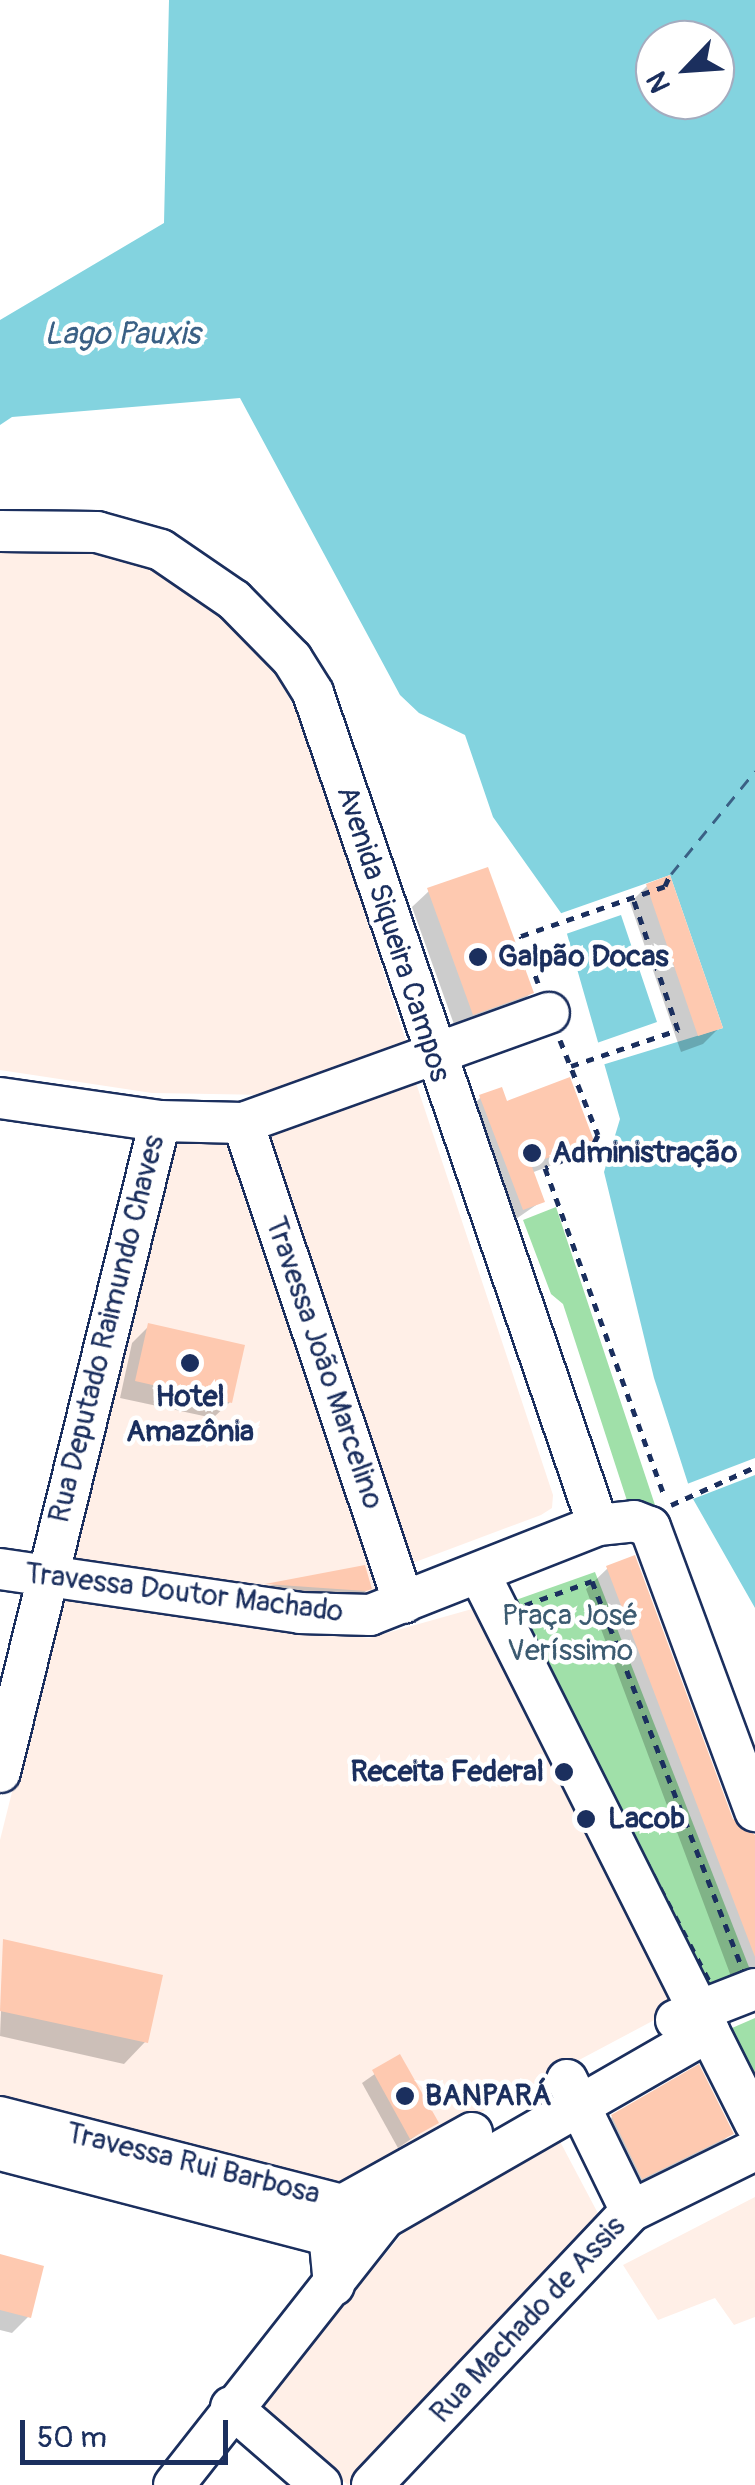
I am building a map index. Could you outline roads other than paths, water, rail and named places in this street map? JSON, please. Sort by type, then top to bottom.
[{"type":"street","name":"Avenida Siqueira Campos","points":[[2,531],[97,532],[161,550],[206,576],[292,659],[314,693],[433,1056],[598,1525]]},
{"type":"street","points":[[0,1098],[160,1121],[243,1123],[550,1013]]},
{"type":"street","name":"Rua Deputado Raimundo Chaves","points":[[0,1772],[160,1121]]},
{"type":"street","name":"Travessa João Marcelino","points":[[243,1123],[404,1604]]},
{"type":"street","name":"Travessa Doutor Machado","points":[[0,1569],[300,1613],[370,1615],[480,1575],[598,1525],[634,1521],[650,1528],[755,1811]]},
{"type":"street","points":[[480,1575],[755,2124]]},
{"type":"street","points":[[174,2485],[231,2408],[334,2285],[356,2225],[572,2090],[703,2020],[751,1985]]},
{"type":"street","points":[[572,2090],[631,2211]]},
{"type":"street","name":"Travessa Rui Barbosa","points":[[0,2116],[356,2225]]},
{"type":"street","name":"Travessa Rui Barbosa","points":[[0,2150],[356,2225]]},
{"type":"street","name":"Rua Machado de Assis","points":[[372,2485],[631,2211],[755,2150]]},
{"type":"street","points":[[231,2408],[322,2485]]},
{"type":"water","name":"Lago Pauxis","points":[[169,0],[755,0],[755,1608],[693,1499],[654,1378],[604,1172],[620,1119],[561,913],[493,817],[465,735],[419,713],[400,695],[240,398],[12,417],[0,425],[0,320],[164,223]]},
{"type":"place","name":"Galpão Docas","points":[[478,957]]},
{"type":"place","name":"Administração","points":[[532,1153]]},
{"type":"place","name":"Hotel Amazônia","points":[[190,1363]]},
{"type":"place","name":"Receita Federal","points":[[564,1772]]},
{"type":"place","name":"Lacob","points":[[586,1819]]},
{"type":"place","name":"BANPARÁ","points":[[405,2096]]},
{"type":"park label","name":"Praça José Veríssimo","points":[[570,1633]]}]
